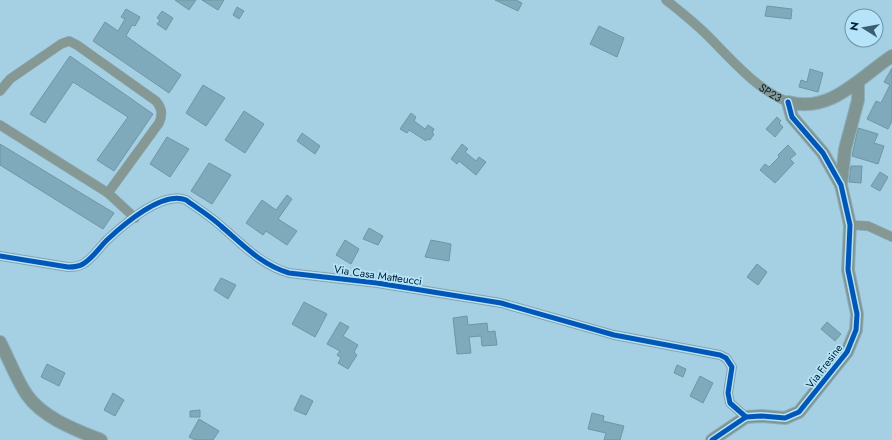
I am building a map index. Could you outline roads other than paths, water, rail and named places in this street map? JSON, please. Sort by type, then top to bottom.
[{"type":"street","name":"SP23","points":[[666,0],[692,22],[756,82],[772,94],[788,102],[808,105],[821,103],[837,96],[892,56]]},
{"type":"street","points":[[0,91],[13,76],[60,44],[69,41],[77,45],[156,101],[160,105],[162,114],[159,123],[108,193]]},
{"type":"street","points":[[841,185],[845,149],[858,100],[858,82]]},
{"type":"street","points":[[788,102],[792,117],[823,153],[841,185]]},
{"type":"street","points":[[0,125],[108,193],[135,218]]},
{"type":"street","name":"Via Fresine","points":[[746,417],[756,416],[785,418],[799,412],[810,401],[849,349],[854,338],[857,323],[849,275],[850,225],[841,185]]},
{"type":"street","name":"Via Casa Matteucci","points":[[0,256],[78,267],[86,262],[113,235],[135,218],[162,200],[173,197],[180,198],[186,200],[214,220],[260,259],[278,270],[289,273],[370,282],[500,303],[614,335],[720,355],[726,358],[732,367],[728,393],[730,403],[746,417]]},
{"type":"street","points":[[850,225],[868,226],[892,237]]},
{"type":"street","points":[[0,342],[25,391],[35,404],[59,420],[101,440]]},
{"type":"street","points":[[712,440],[746,417]]}]
